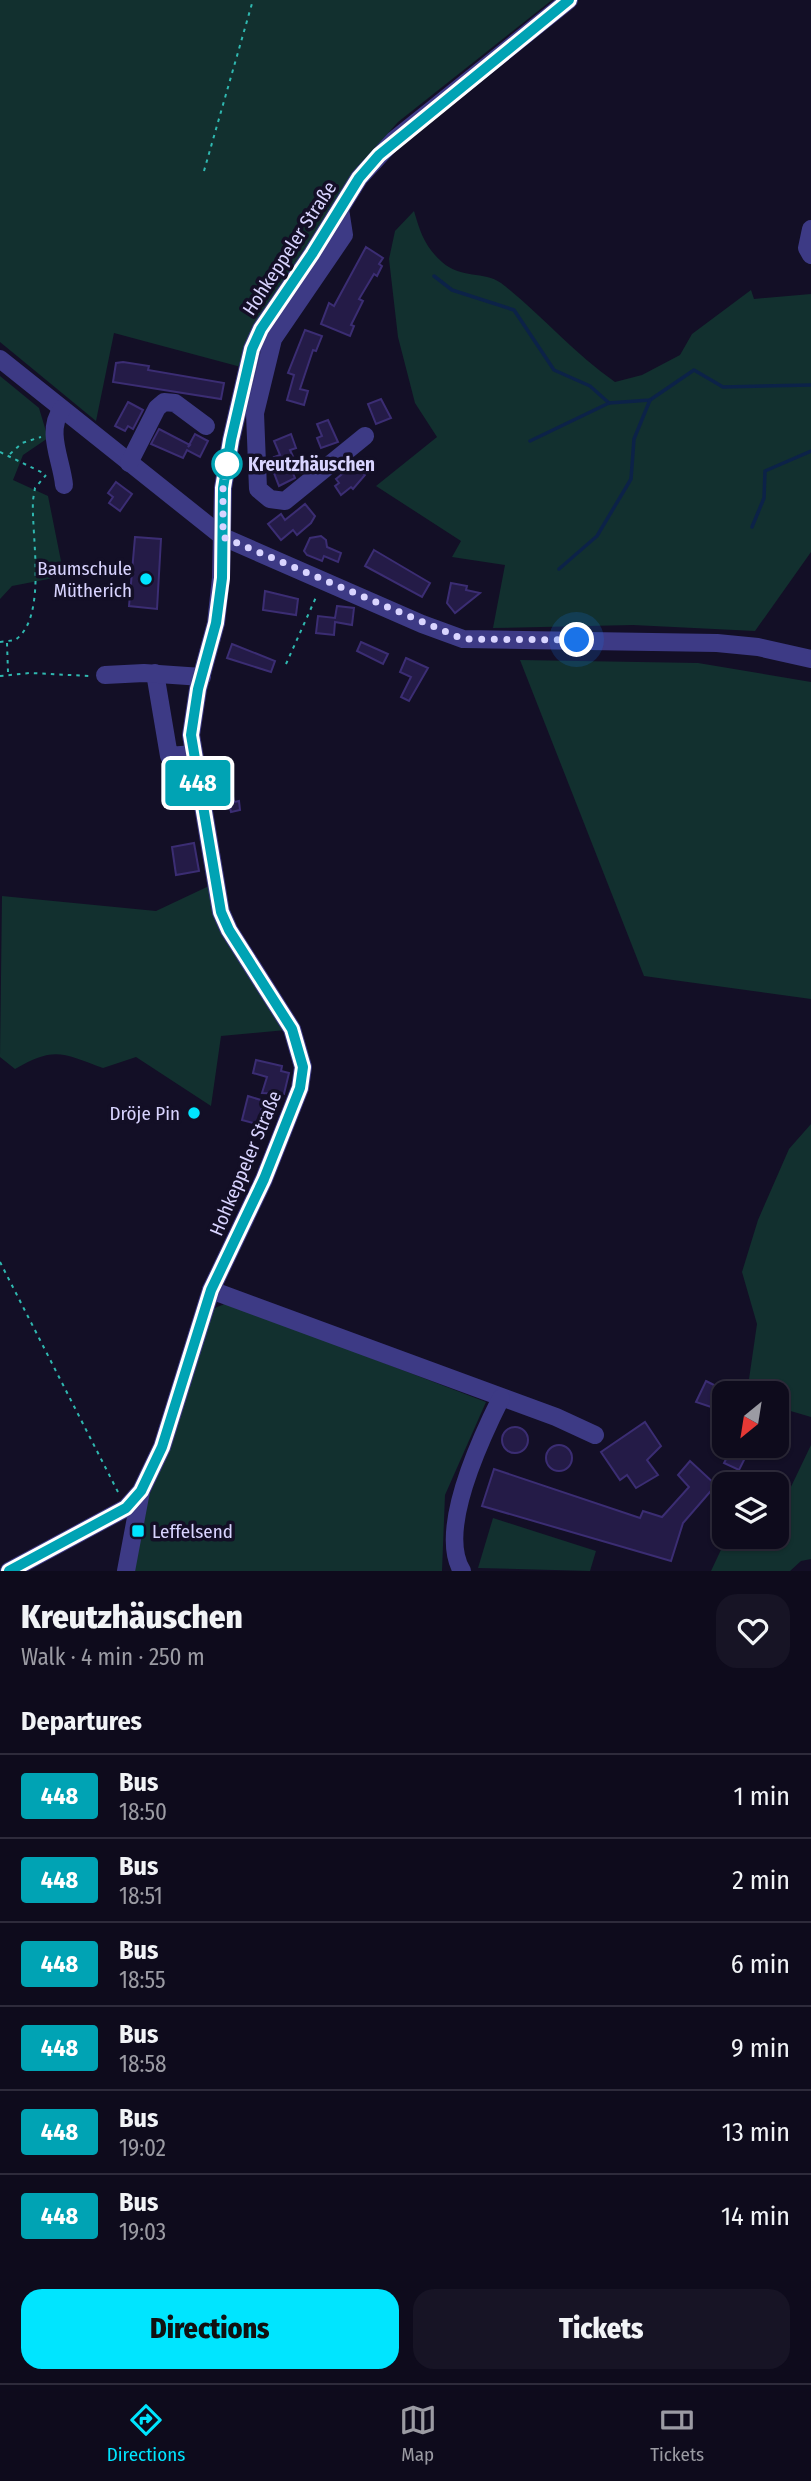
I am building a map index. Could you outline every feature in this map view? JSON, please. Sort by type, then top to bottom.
[{"type":"street","name":"Hohkeppeler Straße","points":[[9,1571],[126,1508],[141,1491],[162,1447],[211,1290],[264,1179],[300,1088],[303,1067],[292,1029],[229,930],[221,912],[193,754],[193,717],[216,623],[223,537],[223,488],[252,349],[271,311],[312,254],[359,178],[394,140],[569,0]]},
{"type":"street","points":[[340,209],[344,235],[273,339],[255,414],[258,489],[270,499],[285,501],[365,436]]},
{"type":"street","points":[[811,229],[807,248],[811,256]]},
{"type":"street","points":[[0,359],[223,537],[463,639],[717,643],[758,647],[811,659]]},
{"type":"street","points":[[129,463],[157,408],[164,402],[174,403],[206,426]]},
{"type":"street","points":[[62,409],[57,416],[55,452],[62,468],[64,485]]},
{"type":"street","points":[[155,673],[169,756],[193,754]]},
{"type":"street","points":[[104,675],[155,673],[202,677]]},
{"type":"street","points":[[211,1290],[556,1417],[596,1435]]},
{"type":"street","points":[[461,1571],[456,1539],[461,1494],[476,1447],[501,1398]]},
{"type":"street","points":[[126,1571],[141,1491]]},
{"type":"path","points":[[204,171],[253,0]]},
{"type":"path","points":[[9,455],[22,443],[55,432]]},
{"type":"path","points":[[0,452],[47,474],[35,488],[33,500],[35,578],[27,626],[22,635],[7,642],[0,642]]},
{"type":"path","points":[[286,664],[324,582]]},
{"type":"path","points":[[7,642],[8,674]]},
{"type":"path","points":[[0,676],[104,675]]},
{"type":"path","points":[[0,1262],[126,1508]]},
{"type":"green space","points":[[0,0],[552,0],[398,122],[358,167],[241,367],[114,333],[96,421],[0,342]]},
{"type":"green space","points":[[414,211],[424,239],[442,262],[457,271],[487,277],[501,283],[585,359],[615,382],[642,375],[680,355],[692,334],[751,290],[754,299],[811,294],[811,552],[755,631],[633,625],[493,628],[505,565],[452,557],[461,541],[376,486],[437,437],[415,403],[398,337],[389,259],[395,231]]},
{"type":"green space","points":[[0,376],[39,408],[48,438],[23,455],[13,480],[48,496],[64,576],[12,586],[0,599]]},
{"type":"green space","points":[[520,660],[698,663],[811,682],[811,999],[644,976]]},
{"type":"green space","points":[[209,886],[286,1030],[221,1036],[211,1106],[136,1057],[103,1068],[59,1054],[40,1057],[15,1069],[0,1057],[2,896],[156,911]]},
{"type":"green space","points":[[811,1124],[811,1417],[789,1411],[789,1381],[749,1381],[757,1324],[742,1272],[758,1220],[789,1149]]},
{"type":"green space","points":[[227,1303],[486,1402],[445,1495],[442,1571],[132,1571],[146,1503],[173,1439],[210,1310]]},
{"type":"green space","points":[[811,1445],[811,1559],[801,1561],[790,1571],[711,1571],[721,1549],[789,1549],[789,1491]]},
{"type":"green space","points":[[493,1518],[596,1551],[590,1571],[478,1568]]},
{"type":"building","points":[[366,247],[383,258],[379,264],[382,266],[359,299],[363,301],[351,325],[354,326],[350,336],[321,324],[329,303],[334,306]]},
{"type":"building","points":[[305,330],[322,336],[316,351],[313,350],[300,389],[308,391],[304,405],[287,400],[294,375],[288,373]]},
{"type":"building","points":[[116,363],[149,366],[148,370],[224,383],[221,399],[113,382]]},
{"type":"building","points":[[381,399],[391,418],[376,424],[368,404]]},
{"type":"building","points":[[128,402],[143,410],[133,429],[128,426],[125,431],[115,426]]},
{"type":"building","points":[[328,420],[338,442],[321,448],[317,438],[322,436],[317,424]]},
{"type":"building","points":[[159,429],[189,445],[195,434],[208,441],[200,457],[187,450],[183,458],[151,444]]},
{"type":"building","points":[[291,434],[296,448],[290,450],[296,463],[290,466],[295,478],[279,486],[274,473],[280,470],[274,457],[280,455],[274,441]]},
{"type":"building","points":[[356,463],[365,475],[353,489],[351,487],[341,495],[335,486],[339,483],[336,479]]},
{"type":"building","points":[[116,482],[132,494],[120,511],[109,503],[113,497],[108,493]]},
{"type":"building","points":[[305,504],[315,516],[311,523],[297,535],[293,530],[281,540],[268,524],[281,514],[285,520]]},
{"type":"building","points":[[321,536],[326,540],[327,547],[341,553],[338,562],[324,556],[322,561],[304,551],[310,538]]},
{"type":"building","name":"Baumschule Mütherich","points":[[135,537],[161,539],[157,609],[129,606]]},
{"type":"building","points":[[374,550],[430,583],[422,597],[365,566]]},
{"type":"building","points":[[451,583],[467,586],[466,590],[480,593],[455,613],[447,603]]},
{"type":"building","points":[[265,591],[298,599],[296,615],[263,610]]},
{"type":"building","points":[[337,606],[354,608],[352,625],[335,622],[334,635],[316,633],[318,616],[335,618]]},
{"type":"building","points":[[361,642],[388,654],[383,664],[357,651]]},
{"type":"building","points":[[232,644],[275,661],[271,672],[227,658]]},
{"type":"building","points":[[406,658],[428,668],[409,701],[401,697],[411,677],[400,672]]},
{"type":"building","points":[[231,785],[234,802],[239,801],[240,810],[231,812],[230,808],[222,809],[218,787]]},
{"type":"building","points":[[194,843],[199,871],[176,875],[172,847]]},
{"type":"building","points":[[256,1060],[282,1066],[281,1071],[289,1073],[284,1094],[262,1093],[267,1077],[253,1073]]},
{"type":"building","points":[[248,1096],[264,1101],[257,1124],[242,1120]]},
{"type":"building","points":[[706,1381],[712,1384],[712,1407],[696,1402]]},
{"type":"building","points":[[645,1422],[661,1446],[647,1460],[658,1475],[636,1488],[627,1475],[620,1480],[601,1452]]},
{"type":"building","points":[[515,1427],[524,1431],[528,1440],[524,1449],[515,1453],[506,1449],[502,1440],[506,1431]]},
{"type":"building","points":[[559,1445],[568,1449],[572,1458],[568,1467],[559,1471],[550,1467],[546,1458],[550,1449]]},
{"type":"building","points":[[727,1458],[745,1458],[739,1470],[724,1463]]},
{"type":"building","points":[[690,1461],[712,1481],[712,1490],[683,1523],[671,1561],[482,1506],[494,1469],[640,1518],[643,1511],[662,1517],[689,1487],[678,1475]]},
{"type":"waterway","points":[[434,276],[452,290],[514,310],[554,370],[590,386],[609,403]]},
{"type":"waterway","points":[[530,441],[609,403],[650,400],[694,370],[723,387],[811,385]]},
{"type":"waterway","points":[[559,569],[597,536],[631,479],[634,439],[650,400]]},
{"type":"waterway","points":[[752,527],[764,498],[765,471],[811,451]]},
{"type":"bus line","name":"448","points":[[9,1571],[126,1508],[141,1491],[162,1447],[211,1290],[264,1179],[300,1088],[303,1067],[300,1049],[292,1029],[229,930],[221,912],[191,735],[198,689],[216,623],[222,578],[223,488],[252,349],[271,311],[312,254],[359,178],[379,155],[394,140],[569,0]]},
{"type":"place","name":"Kreutzhäuschen","points":[[227,464]]},
{"type":"place","name":"Baumschule Mütherich","points":[[146,579]]},
{"type":"place","name":"Dröje Pin","points":[[194,1113]]},
{"type":"place","name":"Leffelsend","points":[[138,1531]]},
{"type":"route","points":[[227,464],[223,488],[223,537],[463,639],[577,640]]}]
